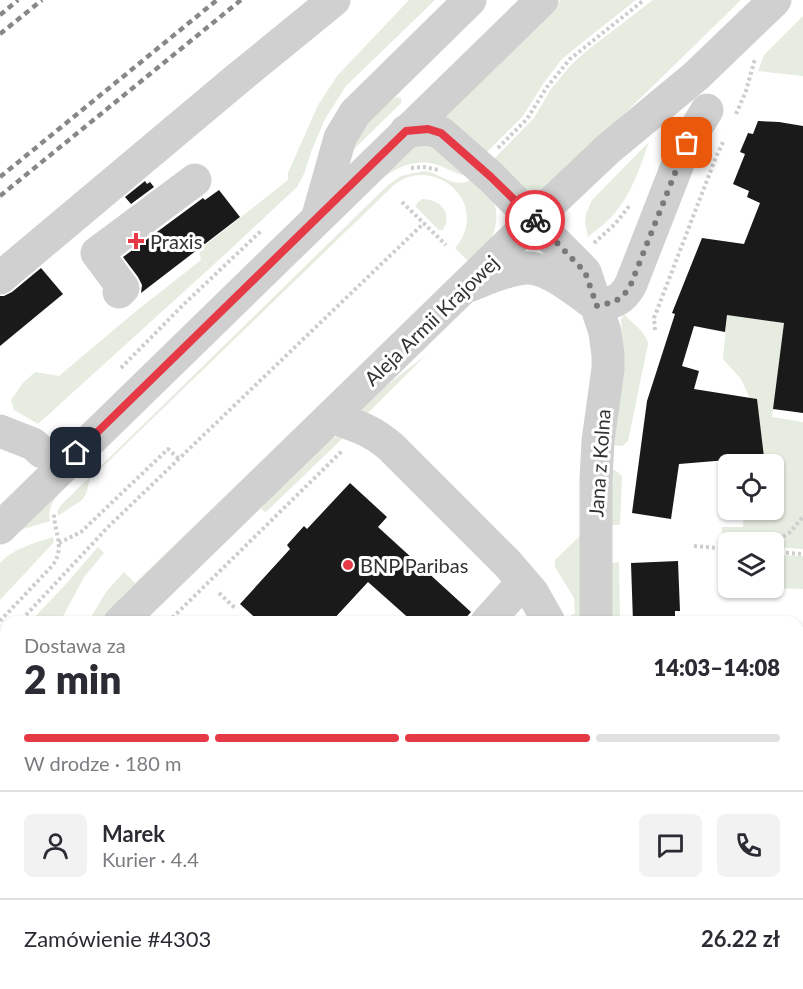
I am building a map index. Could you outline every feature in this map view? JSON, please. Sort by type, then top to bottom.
[{"type":"street","points":[[0,278],[334,0]]},
{"type":"street","points":[[318,218],[340,138],[355,113],[470,0]]},
{"type":"street","points":[[0,528],[542,0]]},
{"type":"street","name":"Aleja Armii Krajowej","points":[[126,616],[534,219],[608,149],[696,76],[775,0]]},
{"type":"street","points":[[464,287],[528,268],[538,269],[557,279],[597,306],[615,302],[621,298],[627,292],[687,143],[721,114]]},
{"type":"street","name":"Jana z Kolna","points":[[406,131],[428,129],[441,133],[493,164],[534,219],[585,272],[605,332],[608,355],[596,480],[596,616]]},
{"type":"street","points":[[119,292],[123,288],[97,253],[195,180]]},
{"type":"street","points":[[331,417],[364,428],[382,439],[507,563],[532,592],[546,616]]},
{"type":"street","points":[[0,431],[33,444],[42,452]]},
{"type":"street","points":[[492,616],[523,582]]},
{"type":"path","points":[[493,164],[527,119],[547,87],[570,59],[644,0]]},
{"type":"path","points":[[721,114],[746,91],[754,62],[760,54]]},
{"type":"path","points":[[655,330],[654,318],[725,138]]},
{"type":"path","points":[[402,202],[446,245]]},
{"type":"path","points":[[27,615],[108,527],[424,223]]},
{"type":"path","points":[[119,369],[268,224]]},
{"type":"path","points":[[174,616],[344,448]]},
{"type":"path","points":[[59,543],[81,532],[168,449],[179,459]]},
{"type":"path","points":[[784,536],[803,517]]},
{"type":"path","points":[[5,616],[53,565],[59,554],[54,519]]},
{"type":"path","points":[[694,546],[718,548]]},
{"type":"path","points":[[784,553],[803,554]]},
{"type":"path","points":[[219,593],[235,608]]},
{"type":"shaded area","points":[[409,0],[435,0],[346,86],[325,119],[297,187],[38,424],[14,410],[11,400],[23,383],[35,372],[59,376],[201,260],[199,250],[288,180],[288,173],[318,105],[337,76]]},
{"type":"shaded area","points":[[561,0],[636,0],[561,60],[523,116],[483,156],[443,115]]},
{"type":"shaded area","points":[[653,0],[741,0],[534,200],[490,163],[534,118],[551,89],[569,67]]},
{"type":"shaded area","points":[[803,16],[803,76],[758,71],[764,55]]},
{"type":"shaded area","points":[[397,97],[401,98],[401,103],[348,155],[343,150],[386,103]]},
{"type":"shaded area","points":[[428,140],[466,174],[462,175],[434,164],[413,163],[394,170],[383,178],[58,495],[49,513],[50,521],[20,530],[412,144]]},
{"type":"shaded area","points":[[649,142],[635,180],[620,207],[588,237],[585,222],[592,200]]},
{"type":"shaded area","points":[[424,171],[463,183],[477,175],[495,207],[496,222],[490,242],[108,616],[92,616],[106,592],[124,572],[135,583],[468,261],[455,248],[465,232],[467,216],[463,201],[454,188],[426,175],[410,177],[394,185],[90,479],[82,500],[58,516],[61,505],[388,185],[401,176]]},
{"type":"shaded area","points":[[422,199],[434,201],[443,208],[446,224],[443,230],[439,230],[416,207]]},
{"type":"shaded area","points":[[624,314],[642,332],[648,344],[628,441],[622,446],[610,445],[623,345],[621,320]]},
{"type":"shaded area","points":[[727,315],[784,323],[772,417],[803,422],[803,549],[784,548],[784,532],[722,532],[722,527],[743,527],[743,520],[784,520],[784,454],[763,454],[753,405],[741,379],[723,359]]},
{"type":"shaded area","points":[[426,355],[363,418],[360,406]]},
{"type":"shaded area","points":[[346,435],[267,511],[261,509],[282,480],[331,438]]},
{"type":"shaded area","points":[[609,469],[615,470],[622,476],[620,525],[611,525]]},
{"type":"shaded area","points":[[583,533],[583,616],[570,616],[575,613],[574,598],[555,567],[555,560]]},
{"type":"shaded area","points":[[53,537],[54,542],[0,600],[0,563],[18,550]]},
{"type":"shaded area","points":[[98,547],[104,553],[84,577],[63,616],[36,616]]},
{"type":"shaded area","points":[[784,555],[803,556],[803,589],[784,588]]},
{"type":"shaded area","points":[[619,562],[620,616],[608,616],[612,563]]},
{"type":"building","points":[[758,121],[803,126],[803,413],[773,409],[784,323],[727,315],[725,332],[694,326],[682,366],[699,371],[694,389],[757,399],[764,454],[718,454],[718,461],[679,464],[671,519],[632,513],[647,401],[675,314],[672,313],[702,238],[744,244],[760,203],[747,197],[749,191],[733,184],[745,154],[740,152],[748,133],[753,134]]},
{"type":"building","points":[[145,181],[147,184],[150,182],[154,187],[131,204],[125,197]]},
{"type":"building","points":[[219,190],[240,217],[141,293],[142,285],[138,277],[123,257],[203,198],[205,200]]},
{"type":"building","points":[[41,268],[63,294],[0,346],[0,296],[12,292]]},
{"type":"building","name":"BNP Paribas","points":[[350,483],[387,517],[378,527],[471,612],[467,616],[406,616],[368,582],[337,616],[253,616],[240,604],[290,549],[287,545],[304,526],[307,529]]},
{"type":"building","points":[[678,561],[680,611],[675,611],[675,616],[633,616],[631,563]]},
{"type":"railway","points":[[0,15],[18,0]]},
{"type":"railway","points":[[0,34],[42,0]]},
{"type":"railway","points":[[0,177],[217,0]]},
{"type":"railway","points":[[0,196],[241,0]]},
{"type":"way so far","points":[[535,220],[585,272],[597,306],[615,302],[627,292],[631,284],[687,143]]},
{"type":"place","name":"Praxis","points":[[136,241]]},
{"type":"place","name":"BNP Paribas","points":[[348,565]]},
{"type":"route","points":[[76,453],[406,131],[428,129],[441,133],[535,220]]}]
